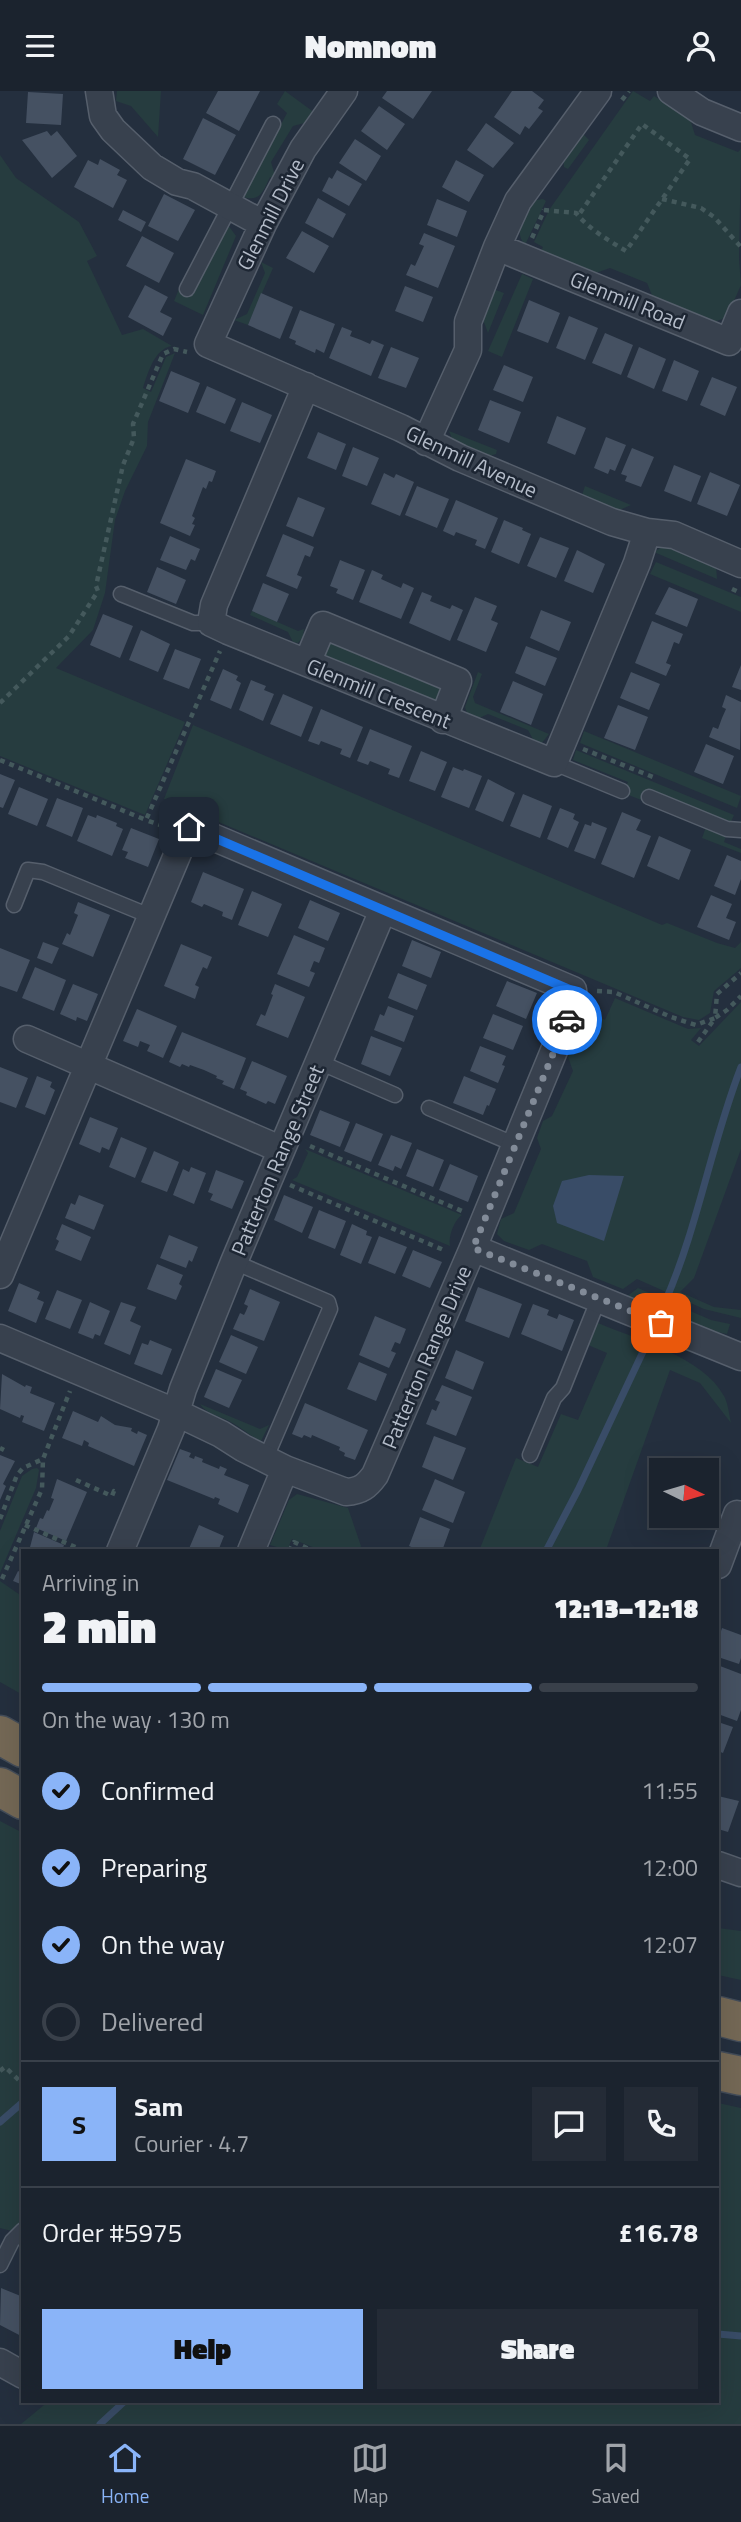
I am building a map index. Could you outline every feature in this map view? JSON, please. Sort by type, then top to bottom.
[{"type":"highway","points":[[0,1735],[21,1747]]},
{"type":"highway","points":[[0,1787],[21,1799]]},
{"type":"highway","points":[[719,2016],[741,2022]]},
{"type":"highway","points":[[719,2071],[741,2076]]},
{"type":"street","points":[[99,91],[103,116],[113,130],[152,167],[177,182],[194,186],[263,224]]},
{"type":"street","name":"Glenmill Drive","points":[[208,344],[263,224],[303,149],[344,91]]},
{"type":"street","points":[[426,442],[468,350],[468,322],[518,201],[598,91]]},
{"type":"street","points":[[671,91],[702,112],[741,128]]},
{"type":"street","name":"Glenmill Road","points":[[497,247],[735,343],[741,313]]},
{"type":"street","name":"Glenmill Avenue","points":[[208,344],[612,522],[647,532],[674,535],[741,563]]},
{"type":"street","points":[[220,627],[214,605],[306,386]]},
{"type":"street","points":[[554,763],[637,563],[647,532]]},
{"type":"street","points":[[307,663],[323,625],[458,681],[443,720]]},
{"type":"street","name":"Glenmill Crescent","points":[[220,627],[554,763]]},
{"type":"street","points":[[0,1275],[189,827],[573,991]]},
{"type":"street","name":"Patterton Range Street","points":[[121,1549],[171,1429],[175,1412],[283,1142],[383,909]]},
{"type":"street","name":"Patterton Range Drive","points":[[0,1338],[175,1412],[275,1464],[346,1492],[355,1492],[367,1486],[375,1475],[471,1254],[574,1002],[573,991]]},
{"type":"street","points":[[27,1039],[283,1142]]},
{"type":"street","points":[[471,1254],[599,1298],[741,1357]]},
{"type":"street","points":[[252,1549],[275,1464]]},
{"type":"street","points":[[719,1564],[740,1511]]},
{"type":"street","points":[[719,1865],[741,1873]]},
{"type":"street","points":[[0,2362],[21,2374]]},
{"type":"lane","points":[[187,289],[273,124]]},
{"type":"lane","points":[[121,594],[193,624],[220,627]]},
{"type":"lane","points":[[554,763],[622,791]]},
{"type":"lane","points":[[649,797],[727,829],[741,830]]},
{"type":"lane","points":[[14,905],[28,870],[43,871],[150,916]]},
{"type":"lane","points":[[319,1062],[395,1095]]},
{"type":"lane","points":[[429,1108],[516,1145]]},
{"type":"lane","points":[[234,1262],[328,1303],[330,1310],[275,1464]]},
{"type":"lane","points":[[530,1455],[554,1398],[563,1388],[599,1298]]},
{"type":"lane","points":[[0,2265],[12,2241],[21,2232]]},
{"type":"path","points":[[544,211],[576,213],[578,216],[585,223],[626,251],[690,159],[642,124],[578,216]]},
{"type":"path","points":[[662,199],[701,208],[714,217],[741,247]]},
{"type":"path","points":[[0,703],[69,636],[98,591],[96,586],[123,465],[134,438],[133,424],[163,354],[174,349],[189,352],[208,344]]},
{"type":"path","points":[[146,820],[220,627]]},
{"type":"path","points":[[0,760],[166,828],[189,827]]},
{"type":"path","points":[[698,1042],[715,1018],[718,994],[741,973]]},
{"type":"path","points":[[573,991],[614,992],[696,1025],[715,1018],[741,996]]},
{"type":"path","points":[[283,1142],[483,1220]]},
{"type":"path","points":[[270,1177],[471,1254]]},
{"type":"path","points":[[2,1579],[42,1489],[43,1459],[78,1371]]},
{"type":"path","points":[[0,1519],[17,1475],[23,1468],[43,1459]]},
{"type":"path","points":[[76,1480],[112,1496],[114,1492],[140,1502]]},
{"type":"path","points":[[26,1525],[80,1549]]},
{"type":"path","points":[[290,1549],[293,1542],[309,1549]]},
{"type":"path","points":[[0,2071],[5,2067],[21,2082]]},
{"type":"green space","points":[[117,91],[161,91],[158,137],[131,106],[116,101]]},
{"type":"green space","points":[[285,91],[315,113],[312,121],[293,126],[271,162],[276,179],[270,177],[258,197],[243,197],[287,113],[277,104]]},
{"type":"green space","points":[[633,91],[650,101],[654,96],[690,119],[695,135],[738,152],[741,149],[741,285],[725,318],[714,322],[654,300],[647,283],[610,268],[593,274],[540,253],[543,247],[534,242],[549,210]]},
{"type":"green space","points":[[581,132],[589,140],[568,169],[564,167],[563,155]]},
{"type":"green space","points":[[0,155],[16,178],[79,222],[97,256],[87,261],[122,335],[143,329],[172,346],[156,357],[143,388],[151,392],[166,357],[175,353],[148,422],[147,446],[125,491],[115,520],[105,593],[93,630],[56,668],[185,722],[145,815],[0,756]]},
{"type":"green space","points":[[530,201],[546,201],[525,245],[520,235],[523,218]]},
{"type":"green space","points":[[228,225],[236,236],[203,315],[174,301],[179,289],[186,295]]},
{"type":"green space","points":[[261,262],[273,268],[248,325],[234,320],[247,314],[265,273]]},
{"type":"green space","points":[[522,274],[533,279],[502,357],[488,351]]},
{"type":"green space","points":[[493,289],[504,293],[488,333],[482,317]]},
{"type":"green space","points":[[449,431],[497,450],[496,454],[486,457],[453,441]]},
{"type":"green space","points":[[585,486],[631,505],[615,512],[582,495]]},
{"type":"green space","points":[[662,547],[670,547],[716,565],[717,579],[654,552]]},
{"type":"green space","points":[[656,562],[741,597],[741,612],[650,574]]},
{"type":"green space","points":[[252,611],[298,631],[304,629],[303,637],[298,643],[293,642],[288,632],[250,615]]},
{"type":"green space","points":[[329,642],[441,685],[442,693],[435,705],[321,656]]},
{"type":"green space","points":[[478,672],[482,674],[473,697],[475,703],[549,734],[541,744],[535,743],[528,730],[488,714],[477,719],[468,716],[465,707]]},
{"type":"green space","points":[[193,725],[662,925],[667,923],[735,948],[741,942],[741,968],[714,991],[710,1013],[699,1020],[683,1017],[164,799]]},
{"type":"green space","points":[[584,731],[741,796],[737,808],[580,743]]},
{"type":"green space","points":[[576,750],[734,815],[730,824],[623,793],[628,782],[573,760]]},
{"type":"green space","points":[[706,827],[726,836],[724,842],[741,849],[741,853],[702,838]]},
{"type":"green space","points":[[615,998],[688,1029],[701,1028],[691,1040],[699,1046],[741,1002],[741,1149],[694,1278],[680,1292],[714,1307],[741,1310],[741,1318],[704,1309],[637,1279],[623,1289],[593,1277],[587,1261],[542,1244],[529,1250],[504,1241],[497,1234],[501,1219],[514,1213],[541,1149],[537,1138],[543,1121],[552,1116],[573,1071],[568,1057],[589,1018],[596,1015],[605,1020]]},
{"type":"green space","points":[[305,1149],[462,1215],[452,1229],[450,1246],[292,1180],[297,1177],[308,1153]]},
{"type":"green space","points":[[638,1288],[711,1320],[730,1324],[727,1334],[626,1297]]},
{"type":"green space","points":[[598,1323],[685,1360],[714,1382],[724,1396],[731,1423],[700,1383],[670,1370],[606,1549],[480,1549],[516,1458],[538,1467],[561,1414],[578,1420],[607,1353],[588,1345]]},
{"type":"green space","points":[[200,1404],[260,1429],[269,1425],[261,1441],[231,1422],[206,1411]]},
{"type":"green space","points":[[37,1468],[36,1488],[0,1573],[0,1531],[22,1476]]},
{"type":"green space","points":[[297,1494],[348,1508],[361,1546],[360,1549],[317,1549],[292,1539],[287,1549],[270,1545],[289,1500]]},
{"type":"green space","points":[[0,1581],[21,1596],[21,1694],[0,1682]]},
{"type":"green space","points":[[0,1821],[21,1832],[21,2233],[0,2228]]},
{"type":"green space","points":[[719,1928],[741,1931],[741,1980],[719,1975]]},
{"type":"green space","points":[[719,2103],[741,2108],[741,2424],[21,2424],[47,2403],[719,2403]]},
{"type":"water","points":[[589,1175],[624,1176],[604,1241],[557,1223],[553,1206],[562,1181]]},
{"type":"building","points":[[218,91],[260,91],[239,131],[206,113]]},
{"type":"building","points":[[387,91],[432,91],[413,119],[382,98]]},
{"type":"building","points":[[512,91],[532,91],[544,100],[538,108],[543,111],[529,129],[525,126],[520,135],[494,117]]},
{"type":"building","points":[[28,92],[63,94],[61,125],[26,123]]},
{"type":"building","points":[[379,106],[405,124],[387,150],[361,131]]},
{"type":"building","points":[[203,118],[236,135],[215,175],[183,159]]},
{"type":"building","points":[[486,123],[514,143],[493,168],[467,150]]},
{"type":"building","points":[[47,131],[51,136],[57,131],[77,156],[52,178],[22,140]]},
{"type":"building","points":[[355,139],[381,156],[366,181],[339,163]]},
{"type":"building","points":[[100,159],[120,170],[117,175],[127,180],[113,208],[74,187],[88,160],[98,165]]},
{"type":"building","points":[[456,160],[484,175],[469,202],[442,187]]},
{"type":"building","points":[[337,170],[362,184],[349,206],[322,191],[329,177],[332,179]]},
{"type":"building","points":[[164,194],[195,210],[178,241],[148,226]]},
{"type":"building","points":[[318,198],[346,214],[333,238],[305,223]]},
{"type":"building","points":[[437,199],[467,211],[457,237],[427,225]]},
{"type":"building","points":[[123,210],[146,222],[141,232],[118,220]]},
{"type":"building","points":[[302,231],[329,246],[314,273],[286,258]]},
{"type":"building","points":[[424,233],[455,246],[438,288],[406,275],[411,264],[415,266],[424,246],[419,244]]},
{"type":"building","points":[[142,236],[174,253],[159,283],[126,266]]},
{"type":"building","points":[[145,285],[168,297],[160,312],[172,318],[163,336],[128,317]]},
{"type":"building","points":[[405,286],[433,297],[423,322],[395,311]]},
{"type":"building","points":[[261,293],[293,307],[280,339],[248,325]]},
{"type":"building","points":[[529,300],[560,313],[548,343],[517,331]]},
{"type":"building","points":[[300,310],[335,324],[324,353],[316,349],[315,353],[295,344],[296,341],[289,338]]},
{"type":"building","points":[[569,316],[598,328],[585,360],[556,348]]},
{"type":"building","points":[[342,327],[352,331],[350,336],[370,344],[372,340],[384,345],[371,376],[329,358]]},
{"type":"building","points":[[605,333],[633,345],[621,375],[592,363]]},
{"type":"building","points":[[391,347],[419,358],[406,388],[378,378]]},
{"type":"building","points":[[639,347],[666,359],[654,389],[627,377]]},
{"type":"building","points":[[674,360],[699,371],[687,401],[662,391]]},
{"type":"building","points":[[504,365],[533,377],[523,402],[493,390]]},
{"type":"building","points":[[171,371],[200,383],[188,413],[159,401]]},
{"type":"building","points":[[712,377],[737,387],[725,416],[700,405]]},
{"type":"building","points":[[207,386],[236,399],[225,424],[196,412]]},
{"type":"building","points":[[490,400],[521,412],[509,443],[478,430]]},
{"type":"building","points":[[242,402],[272,415],[260,443],[230,431]]},
{"type":"building","points":[[557,416],[586,428],[575,455],[547,443]]},
{"type":"building","points":[[318,432],[346,444],[336,470],[307,458]]},
{"type":"building","points":[[606,437],[626,445],[615,471],[610,469],[608,474],[594,468]]},
{"type":"building","points":[[353,447],[379,458],[367,486],[342,476]]},
{"type":"building","points":[[632,448],[654,457],[641,487],[625,481],[627,476],[621,474]]},
{"type":"building","points":[[186,459],[216,471],[212,482],[209,481],[206,489],[203,487],[192,516],[195,518],[192,524],[195,525],[190,536],[160,523]]},
{"type":"building","points":[[674,465],[701,476],[691,502],[664,491]]},
{"type":"building","points":[[710,472],[740,485],[727,516],[697,504]]},
{"type":"building","points":[[384,473],[394,478],[396,474],[414,482],[400,516],[371,504]]},
{"type":"building","points":[[417,486],[449,499],[437,528],[405,515]]},
{"type":"building","points":[[298,497],[325,508],[313,537],[286,526]]},
{"type":"building","points":[[456,500],[498,518],[485,549],[475,545],[477,540],[456,532],[454,536],[443,531]]},
{"type":"building","points":[[504,520],[531,534],[519,564],[491,552]]},
{"type":"building","points":[[283,534],[314,547],[310,557],[305,555],[297,575],[302,577],[297,589],[266,576]]},
{"type":"building","points":[[170,536],[200,549],[195,561],[191,559],[186,570],[160,560]]},
{"type":"building","points":[[540,537],[569,548],[556,578],[527,566]]},
{"type":"building","points":[[577,550],[605,564],[593,593],[564,581]]},
{"type":"building","points":[[340,560],[365,570],[353,600],[336,593],[338,589],[330,586]]},
{"type":"building","points":[[157,567],[186,580],[176,604],[147,592]]},
{"type":"building","points":[[372,570],[383,575],[381,579],[401,588],[403,583],[414,588],[401,619],[359,602]]},
{"type":"building","points":[[263,583],[289,594],[277,622],[252,611]]},
{"type":"building","points":[[669,587],[698,599],[687,627],[655,614]]},
{"type":"building","points":[[422,592],[432,596],[430,601],[450,609],[452,605],[463,610],[450,641],[409,623]]},
{"type":"building","points":[[475,597],[497,606],[491,620],[498,623],[486,652],[457,640]]},
{"type":"building","points":[[541,610],[571,622],[559,651],[530,638]]},
{"type":"building","points":[[103,614],[133,626],[120,658],[90,645]]},
{"type":"building","points":[[652,621],[683,634],[679,644],[674,642],[666,663],[671,665],[666,676],[635,663]]},
{"type":"building","points":[[141,630],[170,644],[158,672],[129,660]]},
{"type":"building","points":[[526,646],[557,658],[545,686],[515,673]]},
{"type":"building","points":[[175,649],[201,659],[189,689],[163,679]]},
{"type":"building","points":[[741,665],[741,690],[732,687]]},
{"type":"building","points":[[223,669],[238,676],[236,680],[241,683],[231,709],[210,700]]},
{"type":"building","points":[[631,672],[660,684],[649,710],[620,698]]},
{"type":"building","points":[[251,680],[266,686],[264,690],[274,694],[263,721],[239,710]]},
{"type":"building","points":[[513,681],[543,694],[531,725],[500,712]]},
{"type":"building","points":[[283,694],[313,707],[301,737],[270,724]]},
{"type":"building","points":[[726,695],[741,702],[740,750],[709,737],[713,727],[718,729],[726,709],[722,707]]},
{"type":"building","points":[[618,705],[648,717],[635,750],[604,738]]},
{"type":"building","points":[[321,709],[363,727],[350,758],[340,754],[342,749],[321,741],[319,745],[308,741]]},
{"type":"building","points":[[370,729],[412,746],[399,778],[388,774],[390,769],[370,761],[368,765],[357,761]]},
{"type":"building","points":[[706,744],[734,756],[723,784],[694,772]]},
{"type":"building","points":[[421,751],[447,762],[435,791],[409,781]]},
{"type":"building","points":[[453,767],[482,776],[469,808],[441,797]]},
{"type":"building","points":[[0,774],[15,780],[3,808],[0,807]]},
{"type":"building","points":[[488,779],[515,793],[503,822],[475,810]]},
{"type":"building","points":[[19,787],[48,799],[37,826],[8,814]]},
{"type":"building","points":[[523,794],[552,806],[540,838],[510,826]]},
{"type":"building","points":[[57,798],[83,808],[72,837],[46,826]]},
{"type":"building","points":[[560,808],[575,814],[573,819],[579,822],[568,848],[547,839]]},
{"type":"building","points":[[622,812],[641,820],[636,830],[651,836],[634,878],[601,864]]},
{"type":"building","points":[[88,815],[96,818],[97,815],[117,823],[116,826],[123,829],[112,856],[77,841]]},
{"type":"building","points":[[592,822],[607,828],[595,859],[574,851],[585,824],[591,826]]},
{"type":"building","points":[[131,828],[159,839],[148,867],[125,858],[128,852],[122,850]]},
{"type":"building","points":[[659,836],[691,850],[679,880],[647,866]]},
{"type":"building","points":[[727,855],[741,861],[741,879],[735,895],[714,886]]},
{"type":"building","points":[[203,872],[244,889],[232,920],[222,916],[223,912],[191,902]]},
{"type":"building","points":[[252,891],[282,904],[268,937],[238,925]]},
{"type":"building","points":[[711,895],[732,904],[726,918],[736,922],[729,940],[697,927]]},
{"type":"building","points":[[310,900],[340,913],[328,941],[298,928]]},
{"type":"building","points":[[78,902],[110,915],[93,957],[62,944],[67,933],[70,935],[78,915],[74,913]]},
{"type":"building","points":[[294,935],[325,948],[319,963],[314,961],[310,971],[315,973],[309,987],[277,974]]},
{"type":"building","points":[[412,940],[441,952],[431,978],[402,966]]},
{"type":"building","points":[[43,942],[59,948],[52,964],[37,958]]},
{"type":"building","points":[[181,944],[212,957],[207,969],[203,967],[195,985],[199,987],[195,999],[164,986]]},
{"type":"building","points":[[0,948],[30,960],[17,992],[0,986]]},
{"type":"building","points":[[35,967],[66,980],[54,1011],[22,998]]},
{"type":"building","points":[[398,973],[427,985],[417,1010],[388,998]]},
{"type":"building","points":[[507,981],[537,993],[526,1019],[496,1006]]},
{"type":"building","points":[[73,984],[98,994],[87,1021],[77,1017],[76,1021],[60,1014]]},
{"type":"building","points":[[275,984],[305,997],[288,1038],[256,1025],[261,1014],[265,1016]]},
{"type":"building","points":[[388,1006],[414,1016],[404,1042],[374,1030],[380,1014],[384,1016]]},
{"type":"building","points":[[137,1009],[177,1026],[163,1058],[147,1051],[150,1045],[140,1041],[138,1047],[123,1041]]},
{"type":"building","points":[[493,1014],[523,1026],[513,1050],[483,1038]]},
{"type":"building","points":[[182,1032],[246,1058],[234,1089],[222,1084],[224,1081],[204,1070],[182,1064],[180,1067],[169,1062]]},
{"type":"building","points":[[371,1036],[402,1048],[390,1076],[361,1064]]},
{"type":"building","points":[[480,1046],[506,1056],[498,1083],[470,1071]]},
{"type":"building","points":[[252,1061],[287,1076],[275,1104],[268,1101],[266,1104],[246,1095],[247,1092],[240,1089]]},
{"type":"building","points":[[0,1067],[28,1078],[16,1108],[0,1102]]},
{"type":"building","points":[[37,1076],[52,1082],[50,1087],[55,1090],[45,1115],[25,1107]]},
{"type":"building","points":[[464,1076],[496,1089],[483,1115],[453,1103]]},
{"type":"building","points":[[320,1110],[350,1122],[340,1147],[310,1135]]},
{"type":"building","points":[[90,1117],[118,1128],[109,1150],[102,1147],[100,1153],[79,1144]]},
{"type":"building","points":[[356,1123],[383,1134],[371,1162],[344,1151]]},
{"type":"building","points":[[391,1135],[412,1143],[401,1169],[395,1166],[393,1171],[378,1165]]},
{"type":"building","points":[[121,1137],[147,1148],[135,1178],[109,1167]]},
{"type":"building","points":[[417,1149],[444,1160],[433,1187],[406,1176]]},
{"type":"building","points":[[154,1151],[179,1162],[167,1192],[141,1182]]},
{"type":"building","points":[[450,1164],[478,1176],[468,1202],[439,1190]]},
{"type":"building","points":[[191,1167],[206,1173],[194,1204],[173,1195],[183,1169],[189,1172]]},
{"type":"building","points":[[216,1170],[244,1181],[232,1209],[210,1200],[213,1194],[208,1192]]},
{"type":"building","points":[[79,1195],[104,1205],[94,1230],[65,1218],[71,1203],[75,1205]]},
{"type":"building","points":[[284,1195],[313,1207],[302,1233],[274,1220]]},
{"type":"building","points":[[319,1210],[346,1221],[335,1249],[308,1238]]},
{"type":"building","points":[[62,1224],[91,1237],[81,1261],[55,1250]]},
{"type":"building","points":[[352,1224],[367,1231],[366,1235],[372,1237],[361,1264],[340,1255]]},
{"type":"building","points":[[169,1235],[198,1247],[192,1262],[189,1260],[186,1268],[160,1258]]},
{"type":"building","points":[[379,1236],[407,1247],[395,1274],[368,1263]]},
{"type":"building","points":[[413,1250],[442,1262],[430,1288],[402,1276]]},
{"type":"building","points":[[157,1264],[183,1275],[176,1300],[147,1289]]},
{"type":"building","points":[[19,1283],[40,1292],[37,1299],[44,1302],[36,1323],[8,1311]]},
{"type":"building","points":[[478,1287],[522,1304],[509,1338],[465,1321]]},
{"type":"building","points":[[250,1289],[280,1302],[264,1341],[233,1329],[240,1313],[244,1315],[246,1311],[248,1306],[244,1304]]},
{"type":"building","points":[[57,1290],[82,1300],[70,1329],[45,1319]]},
{"type":"building","points":[[90,1302],[110,1311],[100,1336],[95,1334],[93,1339],[78,1333]]},
{"type":"building","points":[[121,1302],[136,1307],[130,1321],[141,1326],[130,1355],[104,1344]]},
{"type":"building","points":[[533,1304],[549,1310],[547,1315],[557,1319],[559,1314],[574,1320],[562,1351],[521,1334]]},
{"type":"building","points":[[375,1316],[406,1329],[400,1344],[395,1342],[391,1351],[396,1353],[389,1368],[359,1355]]},
{"type":"building","points":[[231,1335],[258,1347],[246,1374],[219,1362]]},
{"type":"building","points":[[150,1340],[172,1349],[162,1375],[134,1364],[142,1343],[148,1345]]},
{"type":"building","points":[[456,1350],[484,1362],[473,1390],[445,1378]]},
{"type":"building","points":[[359,1362],[387,1374],[376,1401],[347,1389]]},
{"type":"building","points":[[216,1369],[242,1380],[229,1408],[204,1397]]},
{"type":"building","points":[[2,1374],[25,1387],[32,1387],[30,1393],[55,1403],[44,1431],[22,1422],[24,1416],[21,1415],[20,1418],[0,1409]]},
{"type":"building","points":[[442,1385],[472,1397],[456,1436],[426,1424],[432,1409],[436,1411],[440,1402],[435,1400]]},
{"type":"building","points":[[305,1403],[368,1430],[355,1460],[344,1456],[345,1453],[339,1450],[340,1447],[312,1435],[311,1438],[304,1435],[302,1438],[292,1434]]},
{"type":"building","points":[[73,1411],[98,1422],[101,1416],[115,1425],[132,1428],[131,1431],[137,1434],[138,1431],[147,1435],[134,1466],[88,1446],[89,1443],[84,1440],[82,1446],[62,1438]]},
{"type":"building","points":[[434,1436],[466,1448],[453,1480],[422,1467]]},
{"type":"building","points":[[180,1449],[191,1453],[189,1457],[194,1459],[195,1456],[219,1469],[220,1466],[227,1469],[224,1475],[249,1485],[238,1513],[218,1504],[220,1499],[167,1480]]},
{"type":"building","points":[[0,1455],[15,1461],[3,1484],[6,1486],[0,1500]]},
{"type":"building","points":[[57,1479],[87,1492],[66,1541],[36,1528],[40,1518],[43,1519],[47,1510],[49,1511]]},
{"type":"building","points":[[435,1479],[465,1492],[453,1523],[422,1510]]},
{"type":"building","points":[[420,1517],[450,1529],[443,1549],[416,1549],[409,1546]]},
{"type":"building","points":[[199,1525],[224,1536],[219,1549],[189,1549]]},
{"type":"building","points":[[34,1532],[64,1545],[63,1549],[30,1549]]},
{"type":"building","points":[[18,1571],[21,1584],[13,1581]]},
{"type":"building","points":[[722,1628],[741,1635],[739,1664],[719,1657]]},
{"type":"building","points":[[720,1666],[741,1674],[741,1710],[737,1721],[719,1714]]},
{"type":"building","points":[[719,1722],[733,1727],[723,1753],[719,1751]]},
{"type":"building","points":[[719,1796],[739,1801],[728,1832],[719,1829]]},
{"type":"building","points":[[1,2288],[21,2296],[21,2336],[0,2325]]},
{"type":"waterway","points":[[665,1302],[687,1244],[741,1067]]},
{"type":"waterway","points":[[547,1549],[648,1341]]},
{"type":"waterway","points":[[0,2122],[21,2104]]},
{"type":"waterway","points":[[719,2334],[741,2336]]},
{"type":"waterway","points":[[100,2424],[123,2403]]},
{"type":"way so far","points":[[567,1020],[473,1248],[661,1323]]},
{"type":"route","points":[[189,827],[573,991],[574,1002],[567,1020]]}]
